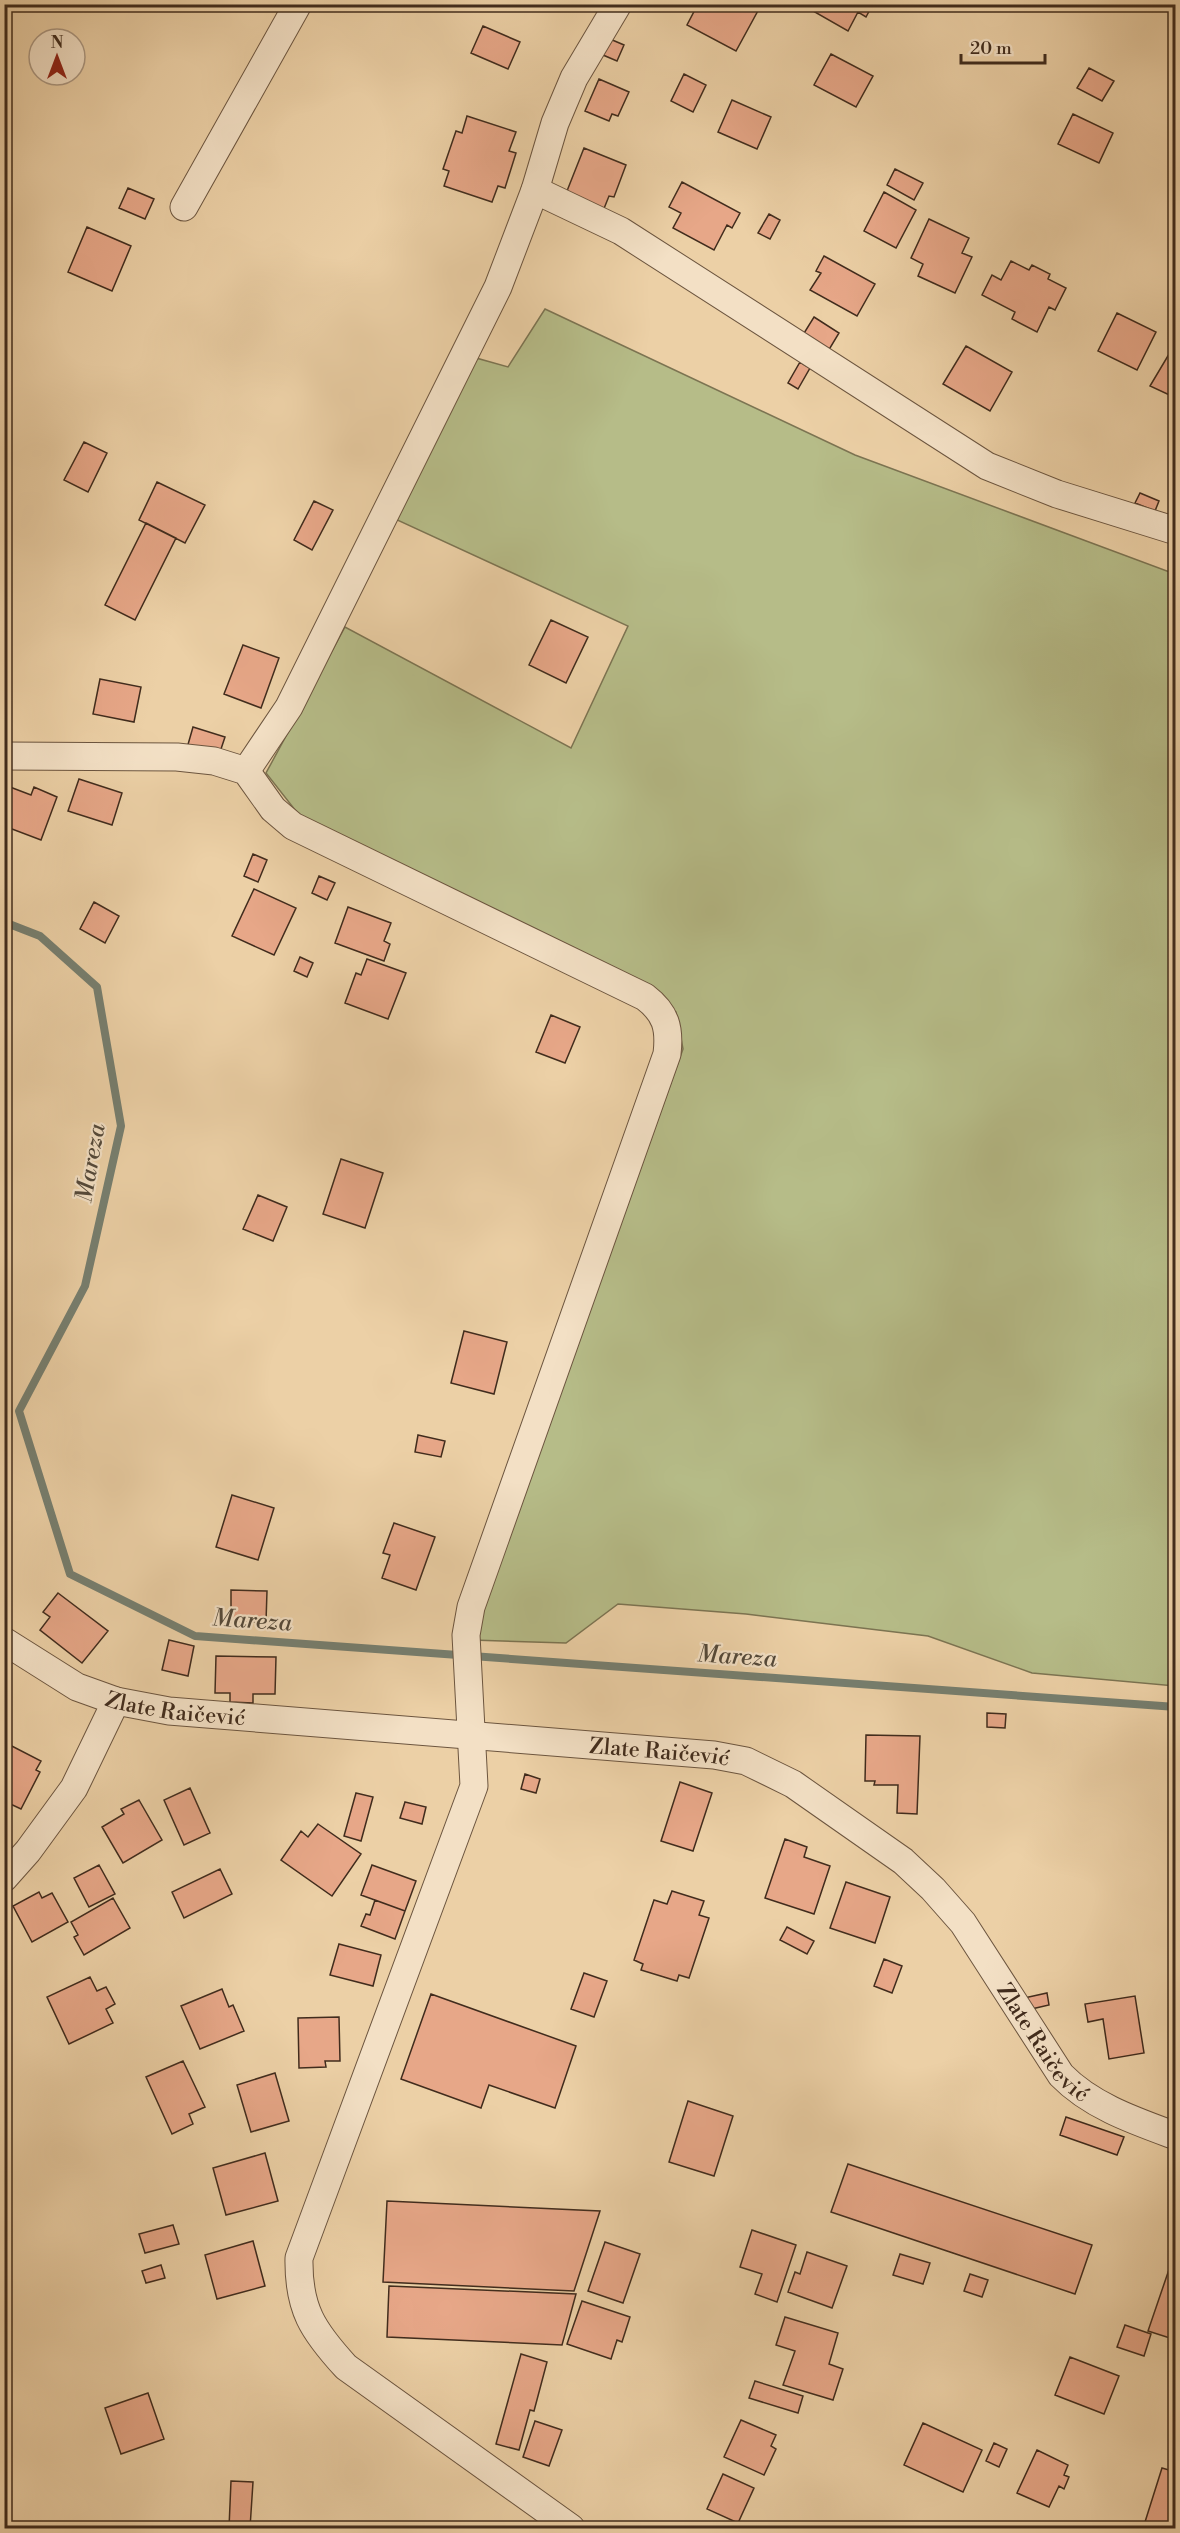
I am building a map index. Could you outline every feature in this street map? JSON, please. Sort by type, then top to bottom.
[{"type":"street","points":[[184,207],[298,4]]},
{"type":"street","points":[[246,771],[289,707],[498,287],[536,190],[555,123],[574,78],[618,4]]},
{"type":"street","points":[[536,190],[621,231],[987,466],[1057,494],[1176,531]]},
{"type":"street","points":[[4,756],[177,758],[214,761],[246,771],[273,808],[293,826],[645,997],[659,1008],[667,1024],[669,1037],[667,1054],[475,1596],[466,1635],[466,1671],[474,1786],[299,2258],[299,2288],[321,2340],[346,2367],[502,2477],[562,2526]]},
{"type":"street","name":"Zlate Raičević","points":[[4,1641],[77,1687],[116,1701],[169,1711],[714,1755],[746,1761],[793,1784],[903,1862],[933,1889],[963,1923],[1061,2075],[1077,2092],[1136,2122],[1176,2136]]},
{"type":"street","points":[[4,1878],[28,1851],[74,1788],[116,1701]]},
{"type":"green space","points":[[545,309],[855,455],[1175,574],[1175,1686],[1032,1673],[928,1636],[746,1614],[618,1604],[566,1643],[472,1640],[683,1049],[676,1012],[641,988],[299,815],[266,773],[345,627],[571,748],[628,626],[395,519],[476,358],[508,367]]},
{"type":"building","points":[[698,4],[755,4],[760,7],[736,51],[687,25]]},
{"type":"building","points":[[817,4],[873,4],[866,17],[858,12],[848,31],[813,11]]},
{"type":"building","points":[[483,26],[520,42],[508,69],[471,53]]},
{"type":"building","points":[[610,39],[624,45],[617,61],[603,55]]},
{"type":"building","points":[[831,54],[873,76],[856,107],[814,85]]},
{"type":"building","points":[[1089,68],[1114,81],[1102,101],[1077,88]]},
{"type":"building","points":[[684,74],[706,85],[693,112],[671,101]]},
{"type":"building","points":[[599,79],[629,92],[618,116],[612,114],[609,121],[585,111]]},
{"type":"building","points":[[732,100],[771,117],[757,149],[718,132]]},
{"type":"building","points":[[1073,114],[1113,133],[1099,163],[1058,144]]},
{"type":"building","points":[[467,116],[516,132],[509,151],[516,153],[505,188],[498,186],[492,202],[444,186],[449,171],[443,169],[456,131],[462,133]]},
{"type":"building","points":[[584,148],[626,165],[614,197],[609,196],[603,211],[565,196]]},
{"type":"building","points":[[895,169],[923,183],[914,200],[887,185]]},
{"type":"building","points":[[682,182],[740,213],[732,228],[727,225],[714,250],[673,228],[681,213],[669,207]]},
{"type":"building","points":[[128,188],[154,199],[145,219],[119,208]]},
{"type":"building","points":[[884,192],[916,210],[896,248],[864,231]]},
{"type":"building","points":[[769,214],[780,220],[770,239],[758,233]]},
{"type":"building","points":[[929,219],[969,238],[962,253],[972,257],[955,293],[918,276],[923,264],[911,258]]},
{"type":"building","points":[[87,227],[131,246],[112,291],[68,272]]},
{"type":"building","points":[[824,256],[875,284],[857,316],[810,290],[821,273],[816,271]]},
{"type":"building","points":[[1011,261],[1029,270],[1032,265],[1050,274],[1048,279],[1066,288],[1055,310],[1049,307],[1037,332],[1012,319],[1015,312],[982,295],[992,275],[1001,280]]},
{"type":"building","points":[[1117,313],[1156,332],[1137,370],[1098,351]]},
{"type":"building","points":[[814,317],[839,333],[827,353],[801,338]]},
{"type":"building","points":[[1176,344],[1176,398],[1150,386]]},
{"type":"building","points":[[966,346],[1012,372],[990,411],[943,384]]},
{"type":"building","points":[[800,362],[810,368],[798,389],[788,383]]},
{"type":"building","points":[[84,442],[107,453],[88,492],[64,480]]},
{"type":"building","points":[[157,482],[205,505],[185,543],[139,520]]},
{"type":"building","points":[[1140,493],[1159,501],[1155,511],[1135,503]]},
{"type":"building","points":[[314,501],[333,510],[312,550],[294,540]]},
{"type":"building","points":[[146,523],[176,538],[135,620],[105,605]]},
{"type":"building","points":[[551,620],[588,637],[566,683],[529,665]]},
{"type":"building","points":[[243,645],[279,658],[261,708],[224,694]]},
{"type":"building","points":[[100,679],[141,687],[134,722],[93,714]]},
{"type":"building","points":[[193,727],[225,737],[218,758],[187,748]]},
{"type":"building","points":[[79,779],[122,793],[112,825],[68,811]]},
{"type":"building","points":[[10,787],[31,795],[34,787],[57,797],[41,840],[4,826],[4,800]]},
{"type":"building","points":[[253,854],[267,860],[258,882],[244,876]]},
{"type":"building","points":[[319,876],[335,883],[327,900],[312,893]]},
{"type":"building","points":[[254,889],[296,908],[274,955],[232,936]]},
{"type":"building","points":[[94,902],[119,916],[105,943],[80,929]]},
{"type":"building","points":[[348,907],[391,923],[384,941],[390,944],[384,961],[335,943]]},
{"type":"building","points":[[300,957],[313,963],[307,977],[294,971]]},
{"type":"building","points":[[367,959],[406,973],[388,1019],[345,1003],[356,973],[361,975]]},
{"type":"building","points":[[551,1015],[580,1027],[565,1063],[536,1052]]},
{"type":"building","points":[[341,1159],[383,1173],[365,1228],[323,1214]]},
{"type":"building","points":[[258,1195],[287,1207],[273,1241],[243,1229]]},
{"type":"building","points":[[464,1331],[507,1342],[494,1394],[451,1383]]},
{"type":"building","points":[[418,1435],[445,1441],[441,1457],[415,1452]]},
{"type":"building","points":[[232,1495],[274,1508],[258,1560],[216,1547]]},
{"type":"building","points":[[394,1523],[435,1537],[416,1590],[382,1578],[390,1555],[383,1553]]},
{"type":"building","points":[[231,1590],[267,1591],[266,1622],[231,1622]]},
{"type":"building","points":[[58,1593],[108,1631],[82,1663],[40,1630],[50,1617],[43,1612]]},
{"type":"building","points":[[169,1640],[194,1646],[188,1676],[162,1670]]},
{"type":"building","points":[[216,1656],[276,1657],[275,1694],[253,1694],[253,1703],[230,1702],[230,1693],[215,1693]]},
{"type":"building","points":[[987,1713],[1006,1714],[1005,1728],[987,1727]]},
{"type":"building","points":[[866,1735],[920,1736],[917,1814],[897,1813],[898,1785],[874,1785],[875,1781],[865,1781]]},
{"type":"building","points":[[4,1742],[41,1761],[36,1770],[40,1772],[21,1809],[4,1801]]},
{"type":"building","points":[[525,1774],[540,1779],[536,1793],[521,1789]]},
{"type":"building","points":[[680,1782],[712,1793],[693,1851],[661,1841]]},
{"type":"building","points":[[190,1788],[210,1833],[184,1845],[164,1800]]},
{"type":"building","points":[[356,1793],[373,1797],[361,1841],[344,1836]]},
{"type":"building","points":[[139,1800],[162,1840],[123,1863],[102,1827],[124,1814],[121,1809]]},
{"type":"building","points":[[405,1802],[426,1807],[422,1824],[400,1818]]},
{"type":"building","points":[[318,1824],[361,1854],[332,1896],[281,1860],[301,1831],[308,1837]]},
{"type":"building","points":[[785,1839],[807,1847],[804,1857],[830,1866],[814,1914],[765,1898]]},
{"type":"building","points":[[99,1865],[115,1894],[89,1907],[74,1878]]},
{"type":"building","points":[[372,1865],[416,1881],[405,1911],[361,1895]]},
{"type":"building","points":[[220,1869],[232,1894],[184,1918],[172,1892]]},
{"type":"building","points":[[846,1882],[890,1897],[875,1943],[830,1928]]},
{"type":"building","points":[[672,1891],[704,1901],[699,1915],[709,1918],[689,1978],[679,1975],[677,1981],[641,1970],[643,1964],[634,1960],[654,1900],[667,1904]]},
{"type":"building","points":[[39,1892],[42,1898],[52,1893],[68,1922],[32,1942],[13,1906]]},
{"type":"building","points":[[113,1898],[130,1928],[84,1955],[74,1937],[78,1935],[71,1922]]},
{"type":"building","points":[[375,1900],[405,1911],[395,1939],[361,1926],[366,1914],[370,1915]]},
{"type":"building","points":[[787,1927],[814,1941],[807,1954],[780,1940]]},
{"type":"building","points":[[339,1944],[381,1955],[373,1986],[330,1975]]},
{"type":"building","points":[[884,1959],[902,1966],[892,1993],[874,1986]]},
{"type":"building","points":[[584,1973],[607,1981],[594,2017],[571,2009]]},
{"type":"building","points":[[90,1977],[97,1991],[106,1987],[115,2004],[106,2009],[113,2023],[69,2044],[47,1997]]},
{"type":"building","points":[[222,1989],[229,2007],[233,2005],[244,2031],[200,2049],[181,2006]]},
{"type":"building","points":[[1047,1993],[1049,2005],[1027,2010],[1024,1998]]},
{"type":"building","points":[[431,1994],[576,2046],[555,2108],[489,2085],[481,2108],[401,2079]]},
{"type":"building","points":[[1135,1996],[1144,2053],[1109,2059],[1103,2019],[1088,2022],[1085,2004]]},
{"type":"building","points":[[339,2017],[340,2061],[325,2061],[326,2067],[299,2068],[298,2018]]},
{"type":"building","points":[[183,2061],[205,2107],[189,2114],[193,2124],[172,2134],[146,2077]]},
{"type":"building","points":[[275,2073],[289,2121],[251,2132],[237,2085]]},
{"type":"building","points":[[688,2101],[733,2116],[714,2176],[669,2162]]},
{"type":"building","points":[[1066,2117],[1124,2137],[1117,2155],[1060,2135]]},
{"type":"building","points":[[265,2153],[278,2201],[226,2215],[213,2168]]},
{"type":"building","points":[[848,2164],[1092,2245],[1075,2294],[831,2212]]},
{"type":"building","points":[[387,2201],[600,2211],[574,2291],[383,2282]]},
{"type":"building","points":[[173,2225],[179,2244],[145,2253],[139,2234]]},
{"type":"building","points":[[752,2230],[796,2245],[777,2302],[755,2294],[762,2274],[740,2267]]},
{"type":"building","points":[[253,2241],[265,2286],[217,2299],[205,2255]]},
{"type":"building","points":[[605,2242],[640,2254],[623,2303],[588,2291]]},
{"type":"building","points":[[1176,2249],[1176,2340],[1148,2331]]},
{"type":"building","points":[[807,2252],[847,2266],[832,2308],[788,2292],[795,2272],[800,2274]]},
{"type":"building","points":[[900,2254],[930,2263],[923,2284],[893,2275]]},
{"type":"building","points":[[161,2265],[165,2278],[146,2283],[142,2271]]},
{"type":"building","points":[[970,2274],[988,2280],[982,2297],[964,2291]]},
{"type":"building","points":[[389,2286],[576,2294],[562,2345],[387,2337]]},
{"type":"building","points":[[582,2301],[630,2317],[622,2342],[617,2340],[611,2359],[567,2344]]},
{"type":"building","points":[[785,2317],[838,2333],[829,2364],[843,2369],[833,2400],[783,2385],[795,2351],[776,2345]]},
{"type":"building","points":[[1125,2325],[1151,2334],[1144,2356],[1117,2347]]},
{"type":"building","points":[[521,2354],[547,2362],[534,2411],[530,2410],[519,2450],[496,2444]]},
{"type":"building","points":[[1070,2357],[1119,2376],[1104,2414],[1055,2395]]},
{"type":"building","points":[[755,2381],[803,2396],[798,2413],[749,2398]]},
{"type":"building","points":[[148,2393],[164,2439],[121,2454],[105,2408]]},
{"type":"building","points":[[741,2420],[776,2435],[771,2446],[776,2449],[764,2475],[724,2457]]},
{"type":"building","points":[[535,2421],[562,2430],[549,2466],[523,2457]]},
{"type":"building","points":[[923,2423],[982,2450],[963,2492],[904,2465]]},
{"type":"building","points":[[994,2443],[1007,2449],[999,2467],[986,2461]]},
{"type":"building","points":[[1037,2450],[1068,2465],[1064,2475],[1069,2477],[1064,2489],[1059,2486],[1049,2507],[1017,2493]]},
{"type":"building","points":[[1162,2468],[1176,2472],[1176,2528],[1145,2522]]},
{"type":"building","points":[[723,2474],[754,2488],[738,2523],[707,2509]]},
{"type":"building","points":[[231,2481],[253,2482],[250,2528],[229,2528]]},
{"type":"waterway","name":"Mareza","points":[[4,922],[40,936],[97,987],[121,1126],[85,1286],[19,1411],[70,1574],[195,1636],[1176,1707]]}]
